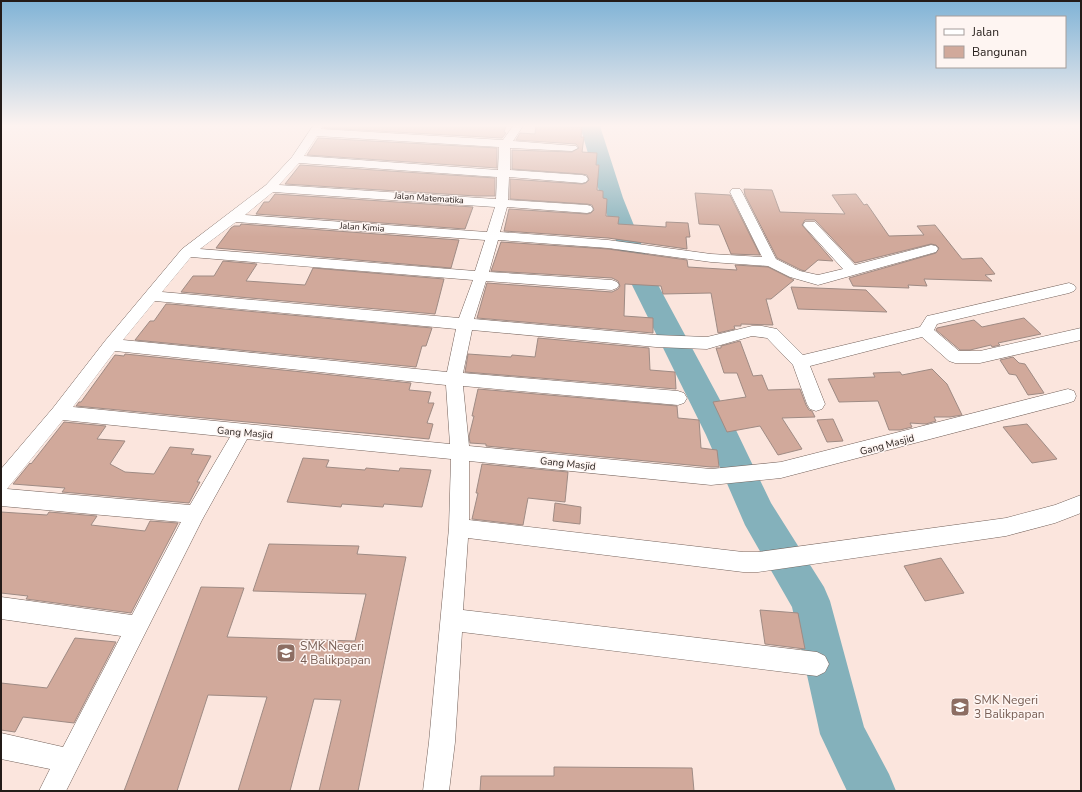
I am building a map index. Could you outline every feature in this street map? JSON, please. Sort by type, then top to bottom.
[{"type":"street","points":[[1,483],[59,413],[111,345],[187,252],[270,188],[292,163]]},
{"type":"street","points":[[354,163],[582,179]]},
{"type":"street","points":[[436,791],[442,742],[459,528],[460,452],[454,379],[465,324],[481,276],[502,203],[503,163]]},
{"type":"street","name":"Jalan Matematika","points":[[270,188],[587,209]]},
{"type":"street","points":[[736,192],[771,262],[795,274],[818,280],[931,249]]},
{"type":"street","name":"Jalan Kimia","points":[[233,218],[608,244],[711,258],[771,262]]},
{"type":"street","points":[[810,225],[852,270]]},
{"type":"street","points":[[187,252],[612,285]]},
{"type":"street","points":[[800,362],[925,331],[932,320],[1069,288]]},
{"type":"street","points":[[150,296],[656,341],[707,343],[752,331],[762,331],[772,333],[800,362],[816,404]]},
{"type":"street","points":[[925,331],[955,357],[980,357],[1081,334]]},
{"type":"street","points":[[111,345],[454,379],[678,398]]},
{"type":"street","name":"Gang Masjid","points":[[59,413],[711,477],[781,470],[1068,396]]},
{"type":"street","points":[[52,791],[69,761],[195,514],[242,432]]},
{"type":"street","points":[[1,497],[195,514]]},
{"type":"street","points":[[459,528],[743,562],[758,562],[1006,527],[1055,514],[1081,504]]},
{"type":"street","points":[[1,608],[138,627]]},
{"type":"street","points":[[451,620],[817,664]]},
{"type":"street","points":[[1,746],[69,761]]},
{"type":"building","points":[[423,163],[497,163],[497,168]]},
{"type":"building","points":[[512,163],[596,163],[596,165],[599,165],[597,190],[603,191],[603,198],[607,199],[606,216],[619,217],[618,224],[666,227],[666,222],[688,223],[690,237],[686,237],[687,249],[608,238],[504,231],[509,209],[587,214],[594,210],[592,205],[587,204],[510,199],[510,179],[582,184],[589,180],[587,175],[512,169]]},
{"type":"building","points":[[300,165],[495,178],[495,196],[285,184]]},
{"type":"building","points":[[744,189],[772,190],[780,212],[845,214],[832,195],[856,194],[864,205],[867,204],[889,236],[924,235],[917,226],[935,225],[962,259],[982,258],[995,274],[985,275],[992,281],[924,279],[927,286],[908,285],[909,288],[853,286],[849,278],[936,253],[939,248],[936,245],[931,244],[855,263],[815,220],[805,220],[802,225],[833,261],[818,260],[805,271],[801,270],[777,258],[745,195]]},
{"type":"building","points":[[695,193],[730,195],[760,255],[731,254],[719,225],[699,224]]},
{"type":"building","points":[[275,194],[473,207],[465,229],[256,214],[264,202],[269,202]]},
{"type":"building","points":[[241,224],[459,240],[451,268],[216,248],[231,228],[234,226],[240,226]]},
{"type":"building","points":[[501,242],[608,249],[687,260],[688,267],[737,270],[735,265],[768,267],[794,280],[771,299],[766,299],[773,325],[741,324],[741,326],[734,326],[735,329],[718,333],[711,293],[663,294],[661,286],[625,284],[624,316],[653,318],[653,333],[477,318],[487,283],[612,292],[620,286],[618,281],[612,278],[491,271]]},
{"type":"building","points":[[223,261],[257,264],[246,281],[305,285],[313,268],[444,279],[435,314],[181,292],[193,276],[214,276]]},
{"type":"building","points":[[791,287],[866,290],[887,312],[798,309]]},
{"type":"building","points":[[166,304],[432,328],[426,346],[422,346],[416,367],[135,340],[150,321],[154,321]]},
{"type":"building","points":[[1024,318],[1041,334],[998,343],[1000,345],[992,347],[991,345],[970,350],[960,350],[936,330],[937,328],[974,320],[982,327]]},
{"type":"building","points":[[538,338],[649,348],[650,370],[675,372],[676,389],[465,372],[468,354],[535,357]]},
{"type":"building","points":[[740,341],[753,376],[762,375],[768,390],[800,389],[806,405],[815,417],[782,418],[802,449],[778,455],[760,426],[727,432],[713,402],[746,397],[737,373],[724,373],[716,348],[721,348],[721,346]]},
{"type":"building","points":[[125,354],[411,383],[409,390],[431,392],[428,403],[434,403],[427,423],[433,424],[429,439],[76,406],[79,402],[81,402],[115,355],[124,356]]},
{"type":"building","points":[[1013,357],[1019,363],[1025,364],[1044,393],[1028,395],[1016,375],[1009,374],[1000,360]]},
{"type":"building","points":[[932,369],[947,384],[962,415],[934,417],[936,421],[926,424],[910,423],[912,427],[900,430],[889,430],[878,401],[839,402],[828,379],[875,377],[873,373],[900,372],[902,375]]},
{"type":"building","points":[[478,389],[677,406],[678,418],[699,420],[701,448],[717,450],[719,467],[486,446],[486,444],[470,443],[469,436]]},
{"type":"building","points":[[833,419],[843,441],[827,442],[817,420]]},
{"type":"building","points":[[64,422],[106,426],[97,439],[125,441],[110,464],[125,472],[154,474],[170,447],[194,449],[191,454],[211,456],[197,482],[200,482],[189,503],[62,492],[65,488],[13,484]]},
{"type":"building","points":[[1027,424],[1057,459],[1032,463],[1003,427]]},
{"type":"building","points":[[303,458],[329,460],[326,467],[399,471],[400,468],[431,470],[422,507],[384,504],[383,507],[342,504],[341,507],[287,502]]},
{"type":"building","points":[[482,464],[568,472],[565,502],[528,498],[523,525],[472,519],[478,493],[476,493]]},
{"type":"building","points":[[555,503],[581,507],[580,524],[553,521]]},
{"type":"building","points":[[1,512],[47,515],[49,512],[97,516],[91,525],[145,531],[150,521],[178,523],[131,613],[26,599],[28,596],[1,593]]},
{"type":"building","points":[[269,544],[359,546],[357,554],[406,557],[358,791],[319,791],[341,700],[314,699],[290,791],[238,791],[267,697],[208,695],[177,791],[124,791],[201,587],[244,588],[227,637],[355,641],[366,594],[253,591]]},
{"type":"building","points":[[941,558],[964,593],[925,601],[904,566]]},
{"type":"building","points":[[760,610],[798,613],[805,649],[765,644]]},
{"type":"building","points":[[75,638],[116,642],[74,723],[23,717],[15,732],[1,730],[1,683],[47,688]]},
{"type":"building","points":[[554,767],[692,768],[694,791],[480,791],[481,776],[554,776]]},
{"type":"waterway","points":[[601,163],[612,198],[644,283],[722,435],[758,514],[810,601],[843,734],[872,791]]},
{"type":"place","name":"SMK Negeri 4 Balikpapan","points":[[286,653]]},
{"type":"place","name":"SMK Negeri 3 Balikpapan","points":[[960,707]]}]
